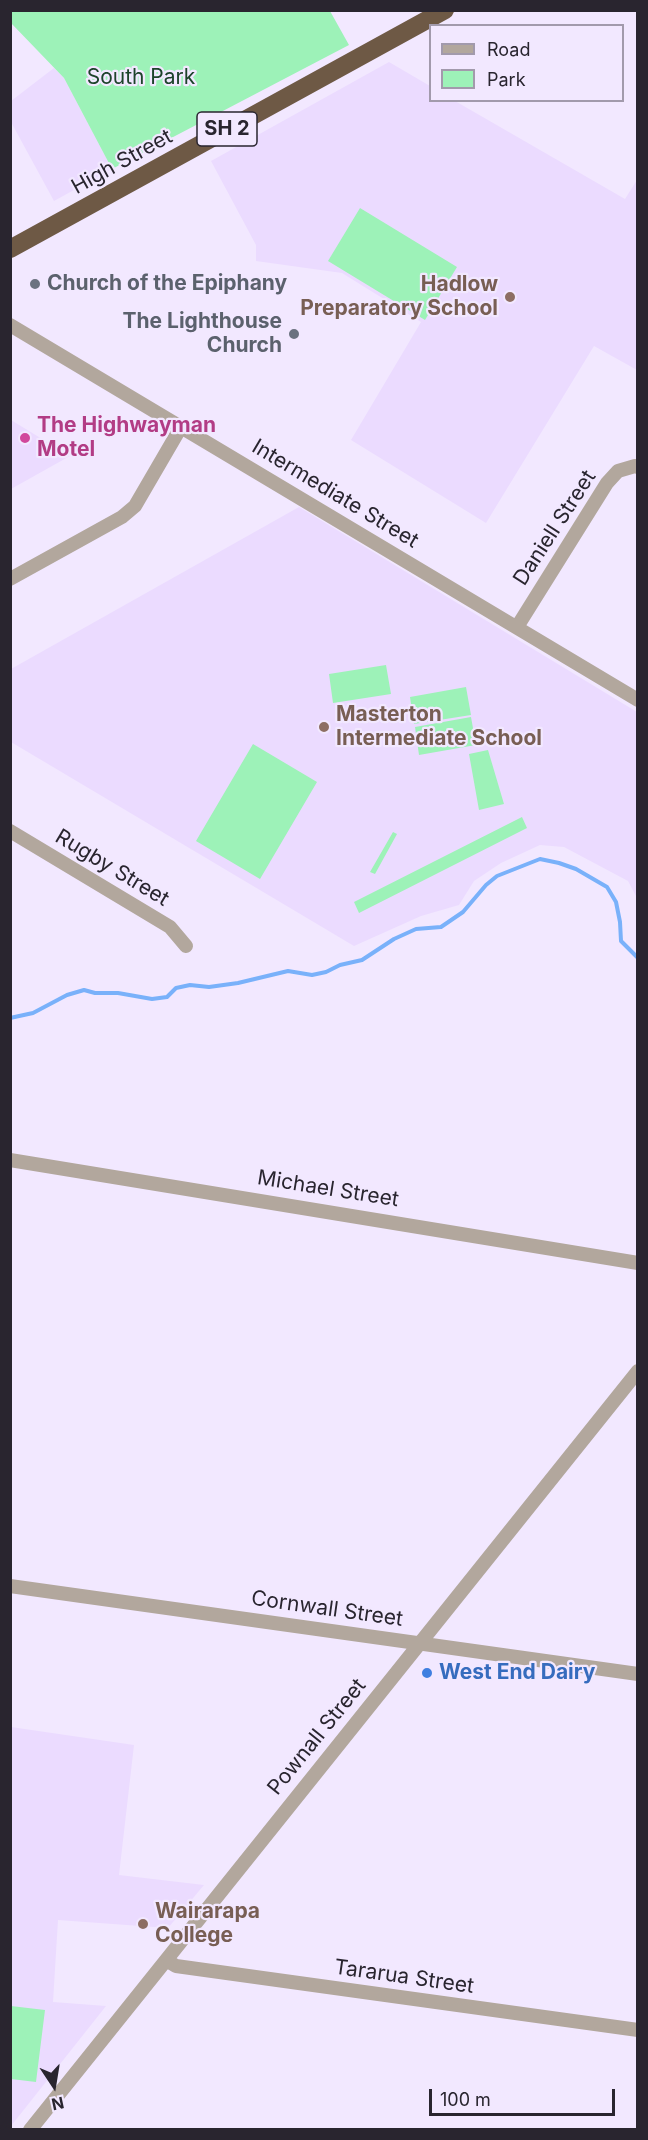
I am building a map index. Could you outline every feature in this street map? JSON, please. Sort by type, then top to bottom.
[{"type":"highway","name":"High Street","points":[[10,249],[445,10]]},
{"type":"street","name":"Intermediate Street","points":[[10,325],[638,699]]},
{"type":"street","points":[[10,579],[122,517],[135,506],[181,427]]},
{"type":"street","name":"Daniell Street","points":[[517,627],[607,483],[618,471],[638,467]]},
{"type":"street","name":"Rugby Street","points":[[10,831],[170,927],[186,946]]},
{"type":"street","name":"Michael Street","points":[[10,1160],[638,1263]]},
{"type":"street","name":"Pownall Street","points":[[30,2130],[638,1371]]},
{"type":"street","name":"Cornwall Street","points":[[10,1586],[638,1674]]},
{"type":"street","name":"Tararua Street","points":[[166,1960],[176,1966],[638,2030]]},
{"type":"shaded area","name":"Hadlow Preparatory School","points":[[389,62],[429,85],[429,102],[457,102],[625,199],[637,180],[637,370],[594,346],[486,523],[351,440],[421,322],[342,273],[256,261],[256,245],[211,161]]},
{"type":"shaded area","points":[[54,68],[64,78],[112,169],[54,201],[11,122],[11,101]]},
{"type":"shaded area","name":"The Highwayman Motel","points":[[11,420],[70,456],[11,489]]},
{"type":"shaded area","name":"Masterton Intermediate School","points":[[299,507],[637,712],[637,910],[636,896],[628,881],[564,847],[540,845],[501,863],[474,881],[459,905],[421,916],[354,946],[11,742],[11,669]]},
{"type":"shaded area","name":"Wairarapa College","points":[[11,1727],[134,1745],[119,1875],[204,1885],[168,1928],[58,1920],[53,2002],[106,2006],[11,2126]]},
{"type":"green space","name":"South Park","points":[[10,11],[330,11],[349,45],[112,169],[64,78],[11,23]]},
{"type":"green space","points":[[360,208],[457,267],[425,320],[328,261]]},
{"type":"green space","points":[[386,665],[391,694],[333,703],[329,674]]},
{"type":"green space","points":[[466,687],[471,715],[414,724],[410,697]]},
{"type":"green space","points":[[471,717],[476,745],[419,755],[415,727]]},
{"type":"green space","points":[[253,744],[317,782],[260,879],[196,841]]},
{"type":"green space","points":[[488,750],[504,804],[479,810],[469,754]]},
{"type":"green space","points":[[522,817],[527,828],[359,913],[354,902]]},
{"type":"green space","points":[[393,832],[397,834],[375,874],[370,872]]},
{"type":"green space","points":[[11,2006],[45,2010],[36,2082],[11,2079]]},
{"type":"waterway","points":[[10,1018],[33,1013],[67,995],[84,990],[152,999],[167,997],[176,988],[190,985],[209,987],[238,983],[288,971],[312,975],[326,972],[340,965],[362,960],[394,939],[416,929],[441,927],[463,912],[486,885],[497,876],[540,859],[576,869],[607,887],[616,902],[621,941],[638,958]]},
{"type":"place","name":"Church of the Epiphany","points":[[35,284]]},
{"type":"place","name":"Hadlow Preparatory School","points":[[510,297]]},
{"type":"place","name":"The Lighthouse Church","points":[[294,334]]},
{"type":"place","name":"The Highwayman Motel","points":[[25,438]]},
{"type":"place","name":"Masterton Intermediate School","points":[[324,727]]},
{"type":"place","name":"West End Dairy","points":[[427,1673]]},
{"type":"place","name":"Wairarapa College","points":[[143,1924]]}]
